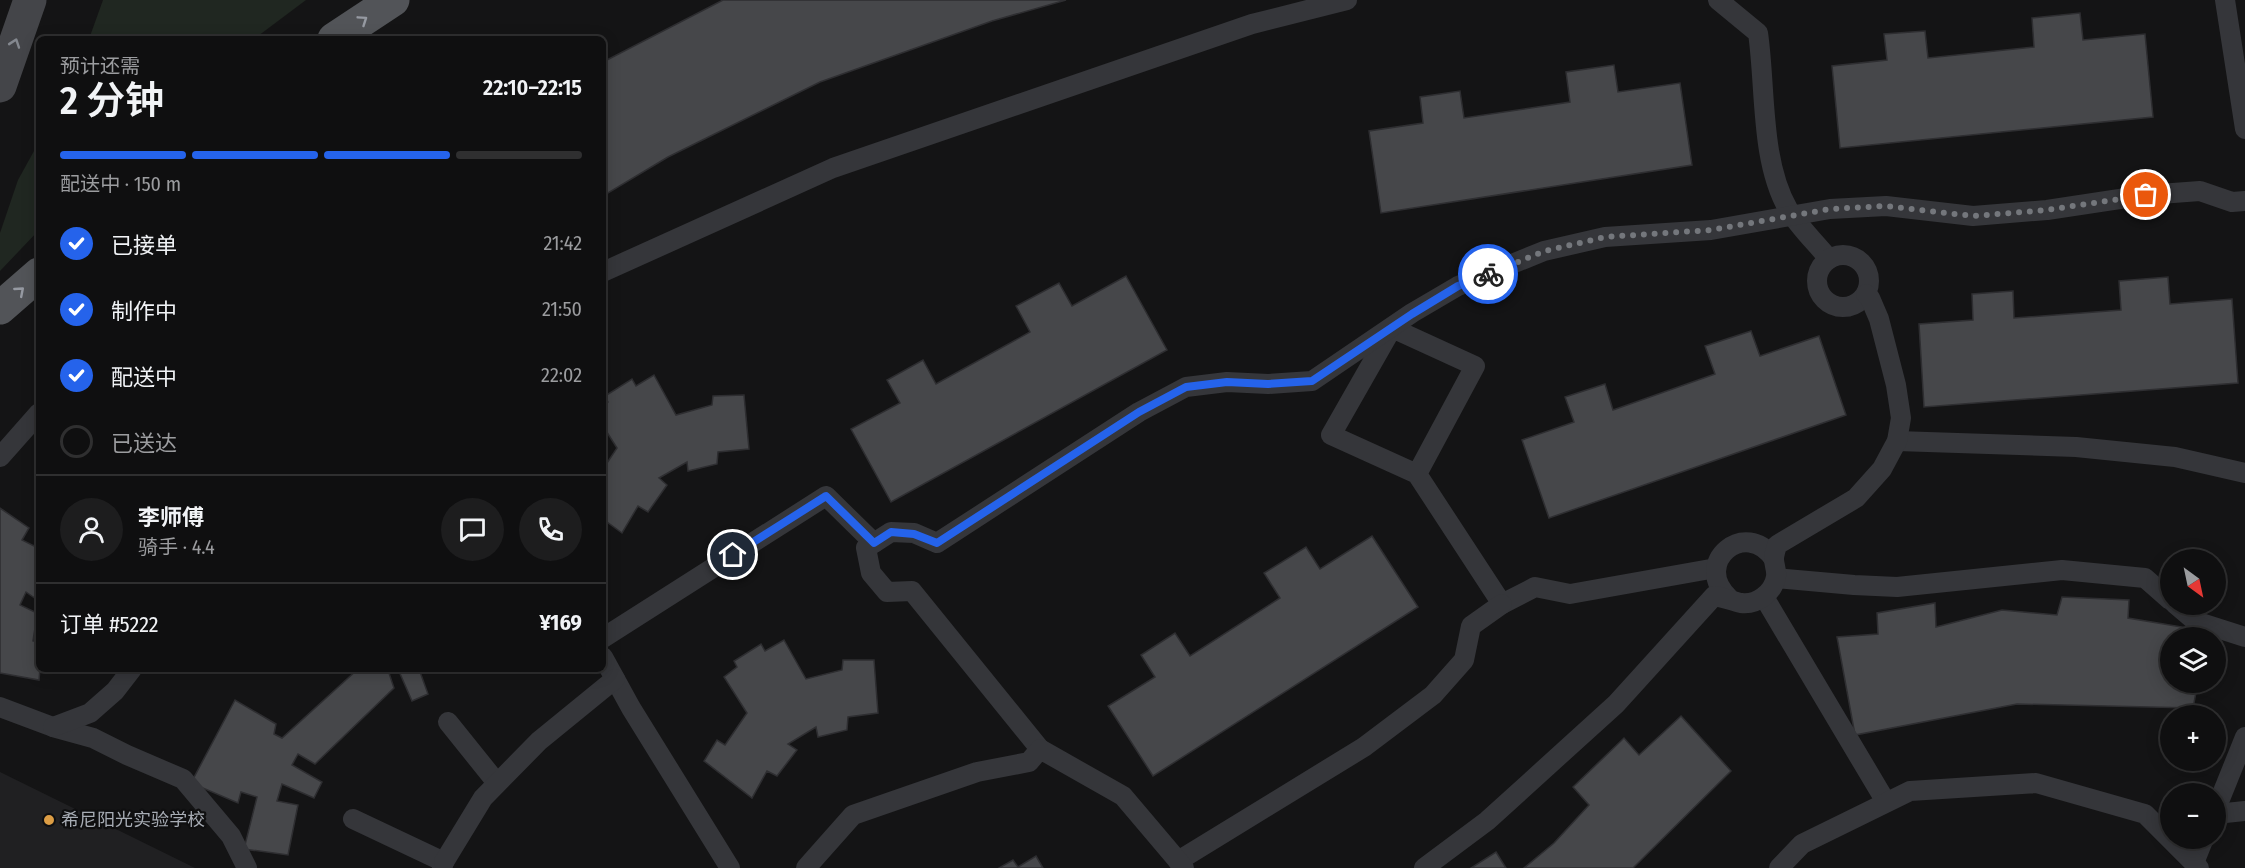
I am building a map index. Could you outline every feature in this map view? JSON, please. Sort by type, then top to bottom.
[{"type":"main road","points":[[0,86],[30,0]]},
{"type":"main road","points":[[339,36],[393,0]]},
{"type":"main road","points":[[0,308],[36,277]]},
{"type":"lane","points":[[606,271],[833,168],[1252,24],[1347,0]]},
{"type":"lane","points":[[1718,0],[1758,33],[1770,156],[1778,187],[1793,216],[1829,259]]},
{"type":"lane","points":[[2225,0],[2240,68],[2245,129]]},
{"type":"lane","points":[[1772,557],[1774,585],[1764,597],[1756,601],[1741,603],[1719,586],[1570,594],[1535,587],[1502,604],[1471,626],[1464,660],[1433,695],[1364,747],[1181,864],[1123,796],[1040,749],[912,591],[888,592],[871,573],[866,548],[891,532],[914,534],[937,543],[1139,412],[1186,387],[1227,382],[1268,384],[1312,381],[1458,286],[1545,251],[1605,237],[1711,230],[1830,209],[1886,206],[1973,216],[2047,210],[2146,195],[2200,191],[2232,202],[2245,201]]},
{"type":"lane","points":[[1844,254],[1857,258],[1862,262],[1870,279],[1866,294],[1860,301],[1849,307],[1834,306],[1821,296],[1816,280],[1820,269],[1829,259],[1844,254]]},
{"type":"lane","points":[[1772,557],[1856,498],[1882,469],[1897,441],[1901,418],[1896,385],[1879,319],[1866,294]]},
{"type":"lane","points":[[1392,328],[1475,366],[1417,474]]},
{"type":"lane","points":[[1392,328],[1331,435],[1417,474],[1502,604]]},
{"type":"lane","points":[[0,457],[36,416]]},
{"type":"lane","points":[[1897,441],[2076,447],[2175,457],[2245,473]]},
{"type":"lane","points":[[606,636],[826,496],[874,543]]},
{"type":"lane","points":[[1424,868],[1487,821],[1616,704],[1719,586],[1721,556],[1731,546],[1740,542],[1750,542],[1772,557],[1897,587],[2062,570],[2145,578],[2160,591]]},
{"type":"lane","points":[[1764,597],[1886,802]]},
{"type":"lane","points":[[2188,615],[2195,621],[2245,638]]},
{"type":"lane","points":[[606,662],[631,708],[730,868]]},
{"type":"lane","points":[[53,728],[90,713],[115,691],[130,672]]},
{"type":"lane","points":[[353,819],[443,865],[483,798],[539,741],[615,679]]},
{"type":"lane","points":[[0,707],[53,728],[93,738],[183,779],[231,836],[247,868]]},
{"type":"lane","points":[[448,722],[497,783]]},
{"type":"lane","points":[[2226,784],[2245,737]]},
{"type":"lane","points":[[806,868],[853,815],[977,772],[1029,762],[1040,749]]},
{"type":"lane","points":[[1779,868],[1802,844],[1910,791],[2037,783],[2145,814],[2197,865],[2201,849]]},
{"type":"lane","points":[[2226,813],[2245,811]]},
{"type":"shaded area","points":[[103,0],[306,0],[258,36],[90,36]]},
{"type":"shaded area","points":[[36,147],[36,233],[0,271],[0,233],[18,180]]},
{"type":"shaded area","name":"希尼阳光实验学校","points":[[0,772],[195,868],[0,868]]},
{"type":"building","points":[[723,0],[1066,0],[992,21],[820,82],[668,157],[606,194],[606,60]]},
{"type":"building","points":[[2080,13],[2083,40],[2145,34],[2153,117],[1840,148],[1832,66],[1887,60],[1884,34],[1925,31],[1928,58],[2034,47],[2032,18]]},
{"type":"building","points":[[1614,65],[1618,92],[1680,83],[1692,165],[1381,213],[1369,131],[1423,123],[1420,97],[1460,91],[1464,118],[1570,102],[1566,72]]},
{"type":"building","points":[[1126,276],[1167,350],[891,502],[851,429],[900,403],[887,380],[923,360],[936,384],[1030,332],[1016,306],[1059,283],[1072,306]]},
{"type":"building","points":[[2168,277],[2170,304],[2232,299],[2238,383],[1924,407],[1919,324],[1973,320],[1972,294],[2013,291],[2014,318],[2121,310],[2119,281]]},
{"type":"building","points":[[1751,331],[1760,356],[1819,336],[1846,415],[1549,518],[1522,440],[1574,422],[1565,397],[1605,384],[1613,410],[1715,374],[1705,346]]},
{"type":"building","points":[[654,375],[676,415],[712,405],[713,396],[744,395],[749,449],[718,452],[717,464],[688,471],[687,462],[659,478],[667,485],[648,512],[638,506],[622,533],[606,521],[606,464],[617,448],[606,431],[606,404],[608,402],[606,395],[632,379],[636,386]]},
{"type":"building","points":[[0,508],[29,528],[22,540],[34,546],[36,542],[36,599],[26,592],[20,605],[36,613],[33,641],[36,642],[36,672],[40,672],[39,680],[0,673]]},
{"type":"building","points":[[1372,536],[1418,607],[1153,776],[1108,706],[1155,677],[1141,655],[1175,633],[1190,656],[1280,598],[1264,573],[1306,547],[1320,569]]},
{"type":"building","points":[[2062,597],[2129,600],[2128,618],[2182,627],[2160,627],[2160,693],[2196,693],[2194,705],[2160,705],[2160,707],[2017,704],[1855,735],[1837,637],[1878,634],[1877,613],[1935,603],[1936,627],[2002,610],[2057,615]]},
{"type":"building","points":[[784,640],[806,679],[842,670],[843,660],[874,660],[878,713],[848,717],[847,730],[818,737],[816,727],[788,744],[797,750],[777,776],[767,771],[752,798],[704,761],[717,740],[725,745],[747,713],[724,677],[737,667],[734,661],[761,644],[765,651]]},
{"type":"building","points":[[355,672],[390,672],[394,688],[315,764],[298,754],[292,765],[322,782],[314,798],[282,784],[277,801],[298,805],[288,855],[244,849],[257,797],[241,792],[238,803],[191,783],[235,700],[276,724],[274,734],[282,738]]},
{"type":"building","points":[[399,672],[420,672],[428,694],[412,701]]},
{"type":"building","points":[[432,672],[483,672],[432,673]]},
{"type":"building","points":[[1681,716],[1731,771],[1633,868],[1524,868],[1554,843],[1589,805],[1573,787],[1624,738],[1639,755]]},
{"type":"building","points":[[1496,852],[1506,868],[1471,868]]},
{"type":"building","points":[[1036,856],[1043,868],[999,868],[1013,860],[1018,867]]},
{"type":"way so far","points":[[1488,274],[1545,251],[1605,237],[1711,230],[1830,209],[1886,206],[1973,216],[2047,210],[2146,195]]},
{"type":"place","name":"希尼阳光实验学校","points":[[49,820]]},
{"type":"route","points":[[733,555],[826,496],[874,543],[891,532],[914,534],[937,543],[1139,412],[1186,387],[1227,382],[1268,384],[1312,381],[1458,286],[1488,274]]}]
